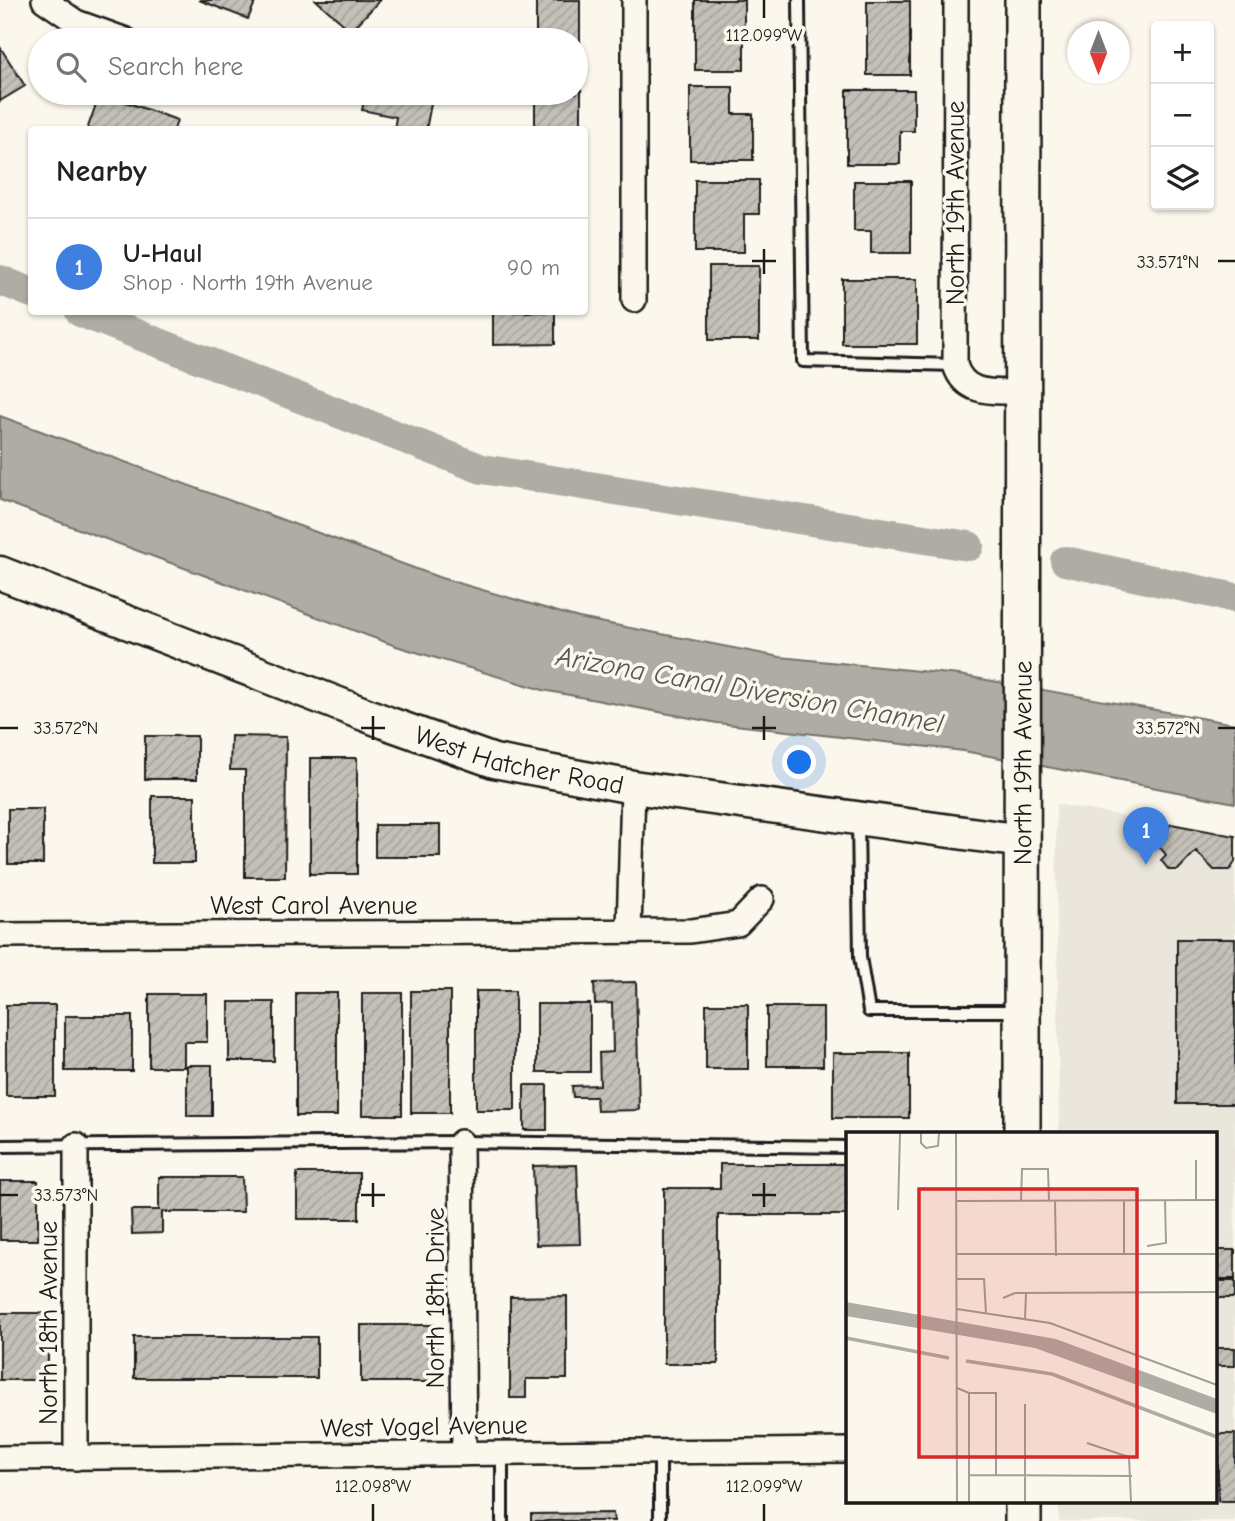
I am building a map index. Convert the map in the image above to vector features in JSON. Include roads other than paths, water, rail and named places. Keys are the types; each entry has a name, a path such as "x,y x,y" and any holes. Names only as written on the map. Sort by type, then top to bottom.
{"main road":[{"name":"North 19th Avenue","path":"1023,0 1023,1132"}],"street":[{"path":"44,0 76,22 93,28"},
{"path":"634,0 634,300"},
{"name":"North 19th Avenue","path":"955,365 956,0"},
{"path":"955,365 959,379 975,390 1024,392"},
{"name":"West Hatcher Road","path":"0,573 390,724 494,761 633,787 1022,841"},
{"path":"629,931 633,787"},
{"name":"West Carol Avenue","path":"0,935 691,931 738,924 761,899"},
{"name":"North 18th Drive","path":"461,1142 464,1454"},
{"name":"North 18th Avenue","path":"76,1145 76,1458"},
{"name":"West Vogel Avenue","path":"0,1458 846,1450"}],"lane":[{"path":"799,0 803,361 955,365"},
{"path":"858,818 860,957 869,1012 1022,1011"},
{"path":"0,1146 461,1142 846,1147"},
{"path":"660,1452 660,1521"},
{"path":"502,1453 502,1521"}],"water":[{"name":"Arizona Canal Diversion Channel","path":"0,416 441,578 579,618 780,657 959,675 1235,724 1235,803 964,751 717,723 543,690 396,646 0,500"}],"waterway":[{"path":"0,280 28,291"},
{"path":"88,315 482,469 969,546"},
{"path":"1065,561 1235,598"}],"place":[{"name":"U-Haul","path":"1146,865"}]}
